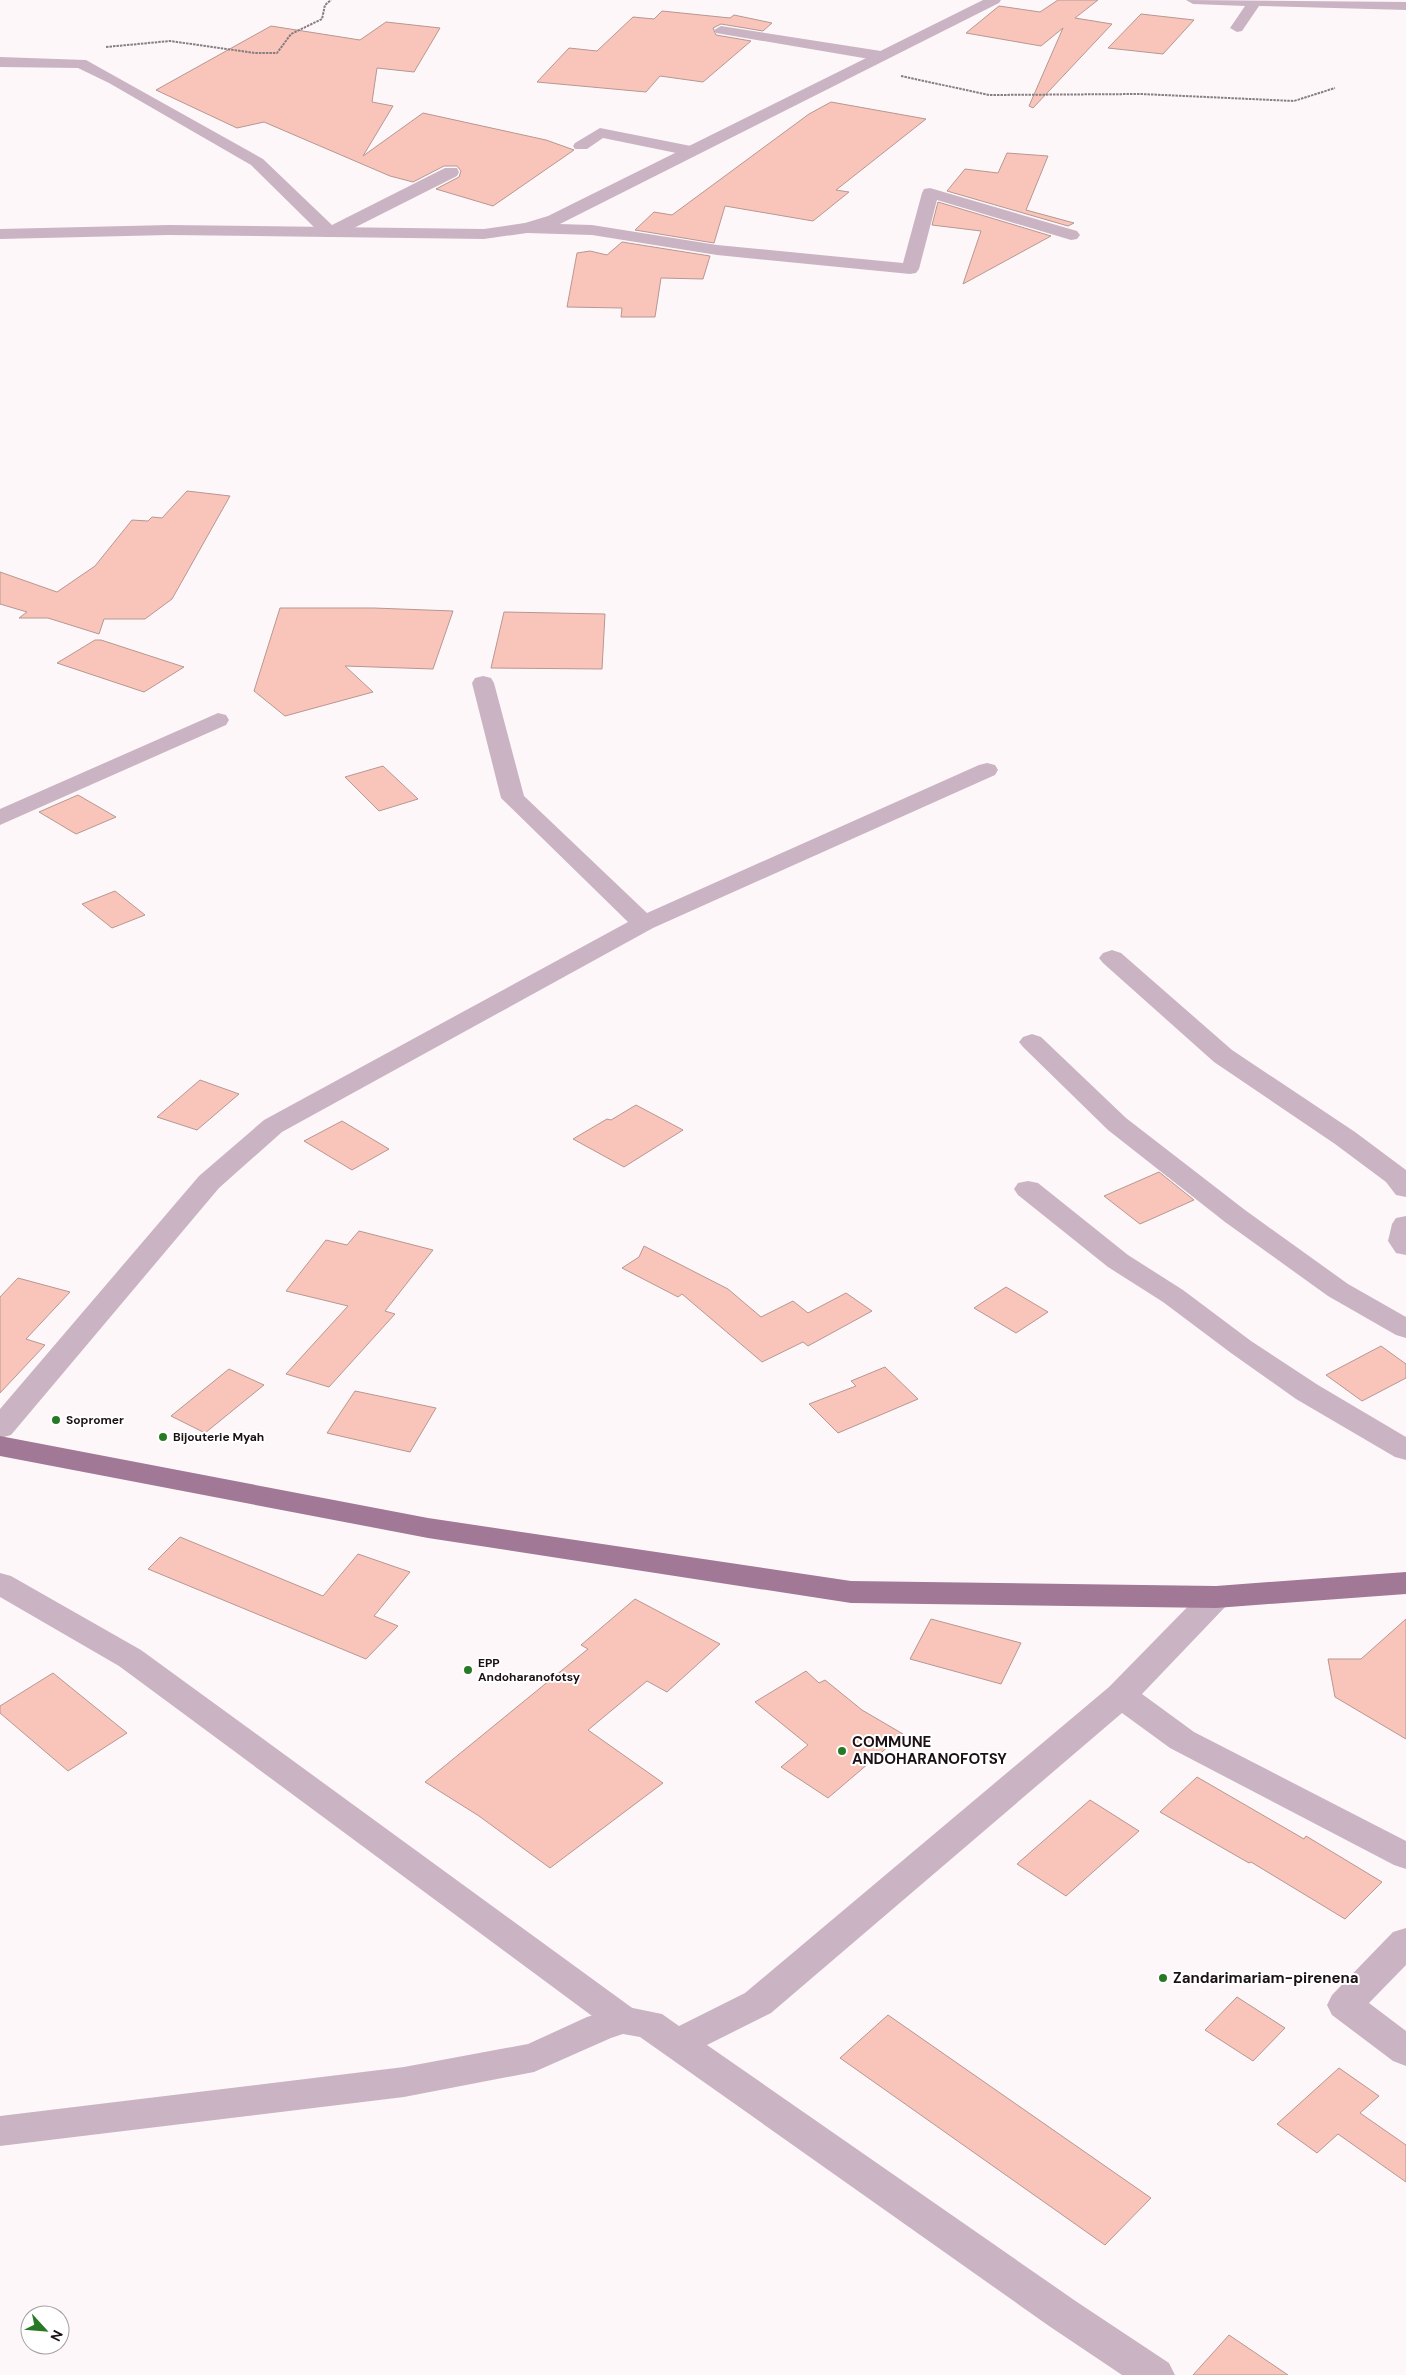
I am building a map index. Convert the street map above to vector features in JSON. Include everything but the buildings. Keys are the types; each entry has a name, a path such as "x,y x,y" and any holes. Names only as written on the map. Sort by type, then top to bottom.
{"main road":[{"path":"0,1446 428,1528 851,1592 1216,1597 1406,1583"}],"street":[{"path":"1,232 169,230 484,234 527,228 554,220 994,0"},
{"path":"1193,0 1406,6"},
{"path":"1237,28 1254,3"},
{"path":"721,30 881,56"},
{"path":"0,62 81,64 257,162 330,233"},
{"path":"581,146 600,133 691,151"},
{"path":"330,233 451,172"},
{"path":"527,228 592,230 717,250 910,269 930,193 1071,235"},
{"path":"482,683 513,798 644,923"},
{"path":"0,818 218,720"},
{"path":"0,1428 209,1182 273,1126 644,923 988,770"},
{"path":"1112,958 1223,1056 1345,1138 1396,1176 1406,1189"},
{"path":"1032,1042 1117,1124 1227,1210 1338,1290 1406,1329"},
{"path":"1028,1189 1118,1261 1173,1296 1241,1347 1307,1392 1406,1450"},
{"path":"1406,1224 1402,1241 1406,1248"},
{"path":"0,1583 130,1658 623,2020"},
{"path":"679,2043 758,2004 1121,1695 1216,1597"},
{"path":"1121,1695 1182,1740 1406,1856"},
{"path":"1406,1942 1345,2005 1406,2051"},
{"path":"0,2131 404,2082 534,2057 600,2027 623,2020 649,2024 679,2043 1063,2314 1155,2375"}],"path":[{"path":"81,64 86,51 115,46 170,41 277,53 291,34 322,19 325,5 331,0"},
{"path":"858,67 989,94 1141,94 1294,101 1336,88"}],"place":[{"name":"Sopromer","path":"56,1420"},
{"name":"Bijouterie Myah","path":"163,1437"},
{"name":"EPP Andoharanofotsy","path":"468,1670"},
{"name":"COMMUNE ANDOHARANOFOTSY","path":"842,1751"},
{"name":"Zandarimariam-pirenena","path":"1163,1978"}]}
